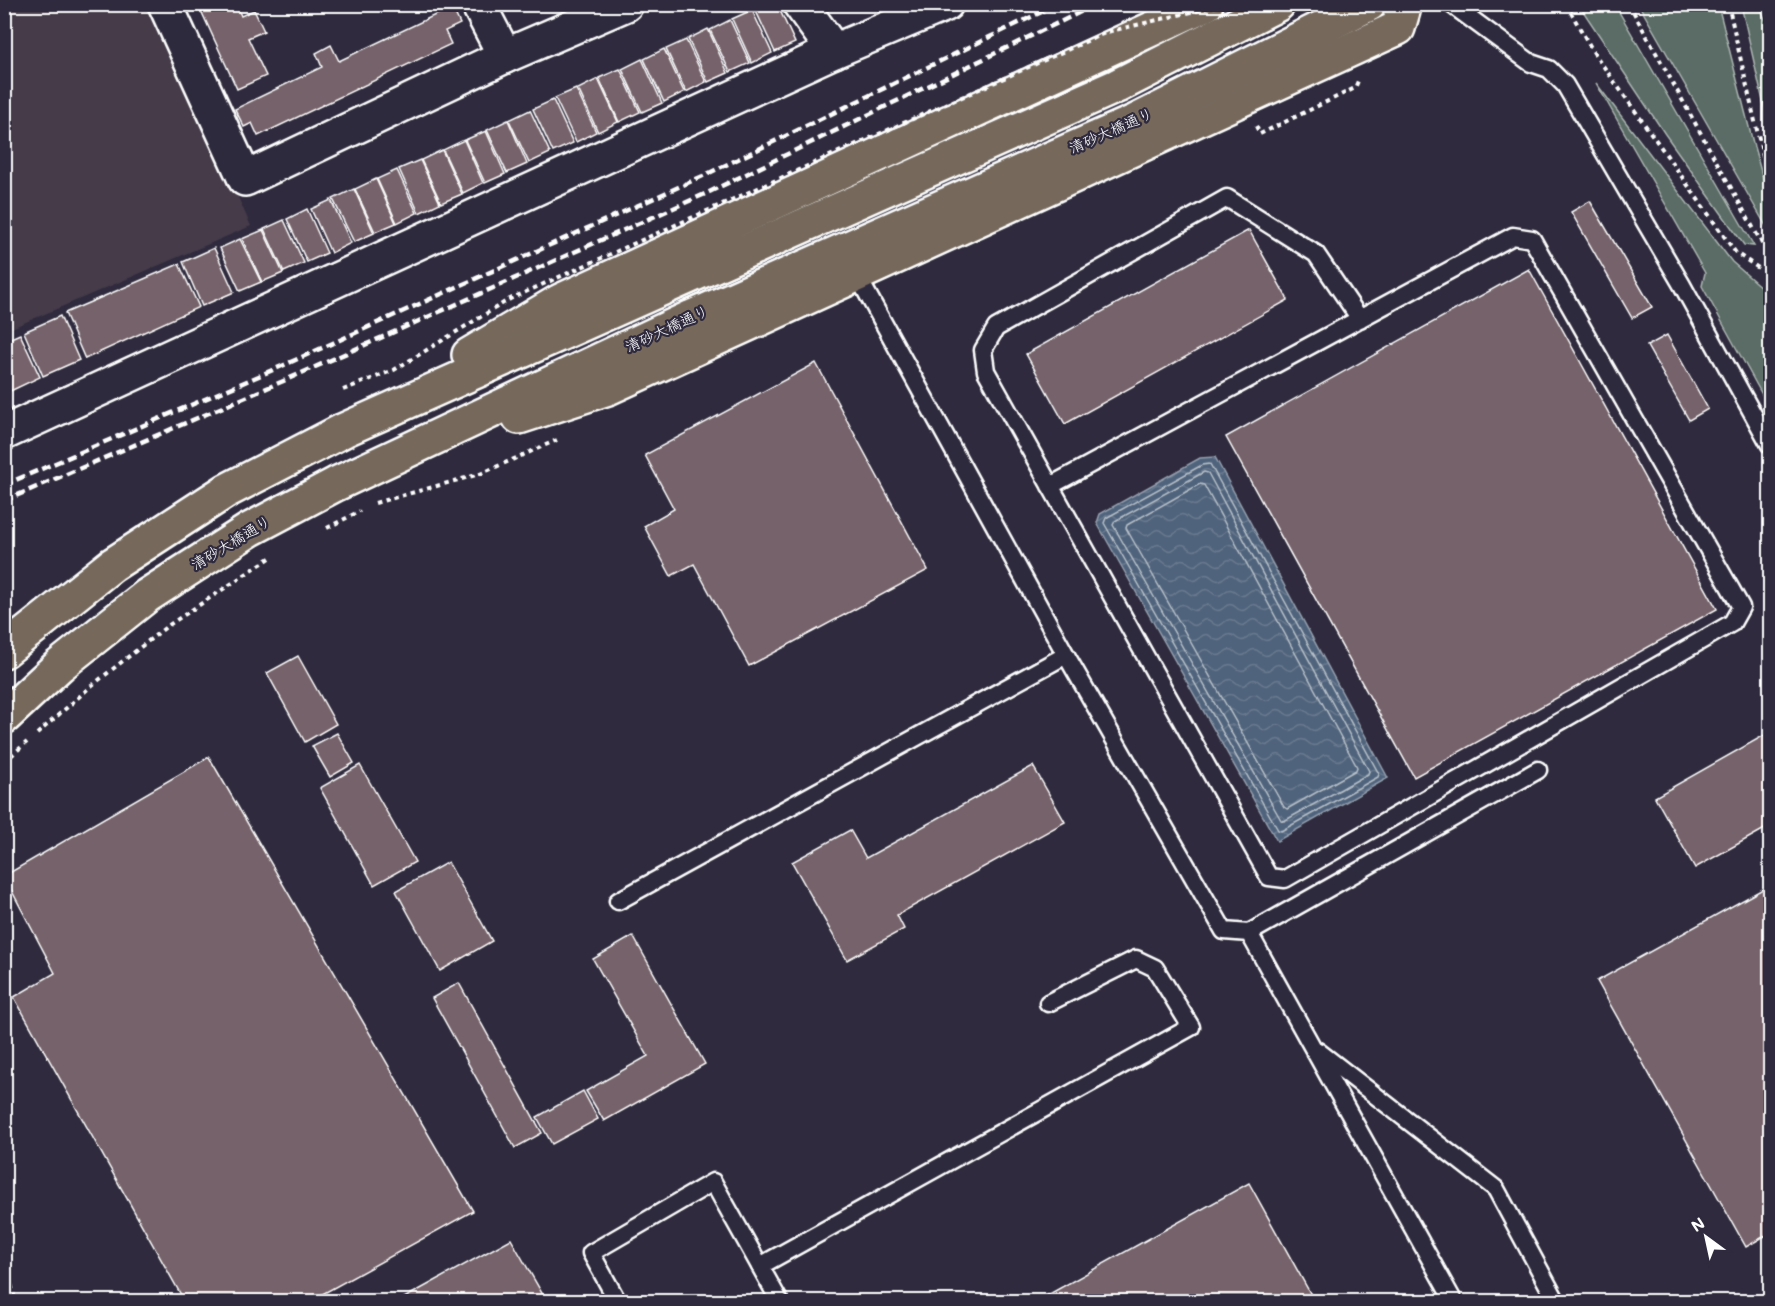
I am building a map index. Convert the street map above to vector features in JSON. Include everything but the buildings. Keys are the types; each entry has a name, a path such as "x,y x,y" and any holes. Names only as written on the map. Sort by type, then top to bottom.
{"main road":[{"path":"4,651 112,565 226,491 344,430 560,301 1206,4"},
{"path":"344,430 1117,86 1278,4"},
{"name":"清砂大橋通り","path":"4,717 60,665 148,595 249,530 383,462 692,316 1136,122 1369,4"},
{"path":"383,462 608,388 1398,28 1403,11 1398,4"}],"street":[{"path":"165,4 245,179 506,56 622,5"},
{"path":"478,4 506,56"},
{"path":"800,4 834,51"},
{"path":"4,433 834,51 946,4"}],"lane":[{"path":"1451,4 1531,63 1549,69 1565,85 1682,285 1770,445"},
{"path":"1050,486 1360,319 1513,236 1532,238 1741,607 1732,623 1285,879 1269,877 1050,486 986,371 983,350 996,328 1227,198 1316,254 1360,319"},
{"path":"857,275 1066,655 1224,931 1249,933 1539,770"},
{"path":"618,900 1066,655"},
{"path":"1249,933 1454,1302"},
{"path":"760,1266 1191,1027 1155,968 1136,959 1048,1003"},
{"path":"1312,1047 1496,1189 1557,1302"},
{"path":"618,1302 591,1253 713,1182 780,1302"}],"path":[{"path":"343,390 394,370 510,299 1107,32 1225,4"},
{"path":"1566,4 1594,53 1736,253 1763,271 1770,269"},
{"path":"1629,4 1770,258"},
{"path":"1728,4 1765,165 1770,177"},
{"path":"1256,126 1260,134 1355,88"},
{"path":"374,503 480,474 567,436"},
{"path":"324,530 364,509"},
{"path":"4,762 90,687 166,627 273,555"},
{"path":"4,1259 16,1302"}],"shaded area":[{"path":"5,5 152,5 251,226 5,331"}],"green space":[{"path":"1579,5 1615,5 1754,246 1744,245 1665,134"},
{"path":"1639,5 1718,5 1770,203 1770,233"},
{"path":"1741,5 1759,5 1770,31 1770,132"},
{"path":"1596,83 1732,262 1770,295 1770,409 1702,286 1705,273"}],"water":[{"path":"1215,457 1388,778 1277,841 1097,523 1100,514 1200,458"}],"railway":[{"path":"4,485 282,366 703,176 1058,4"},
{"path":"4,501 288,379 705,194 1097,4"}]}
